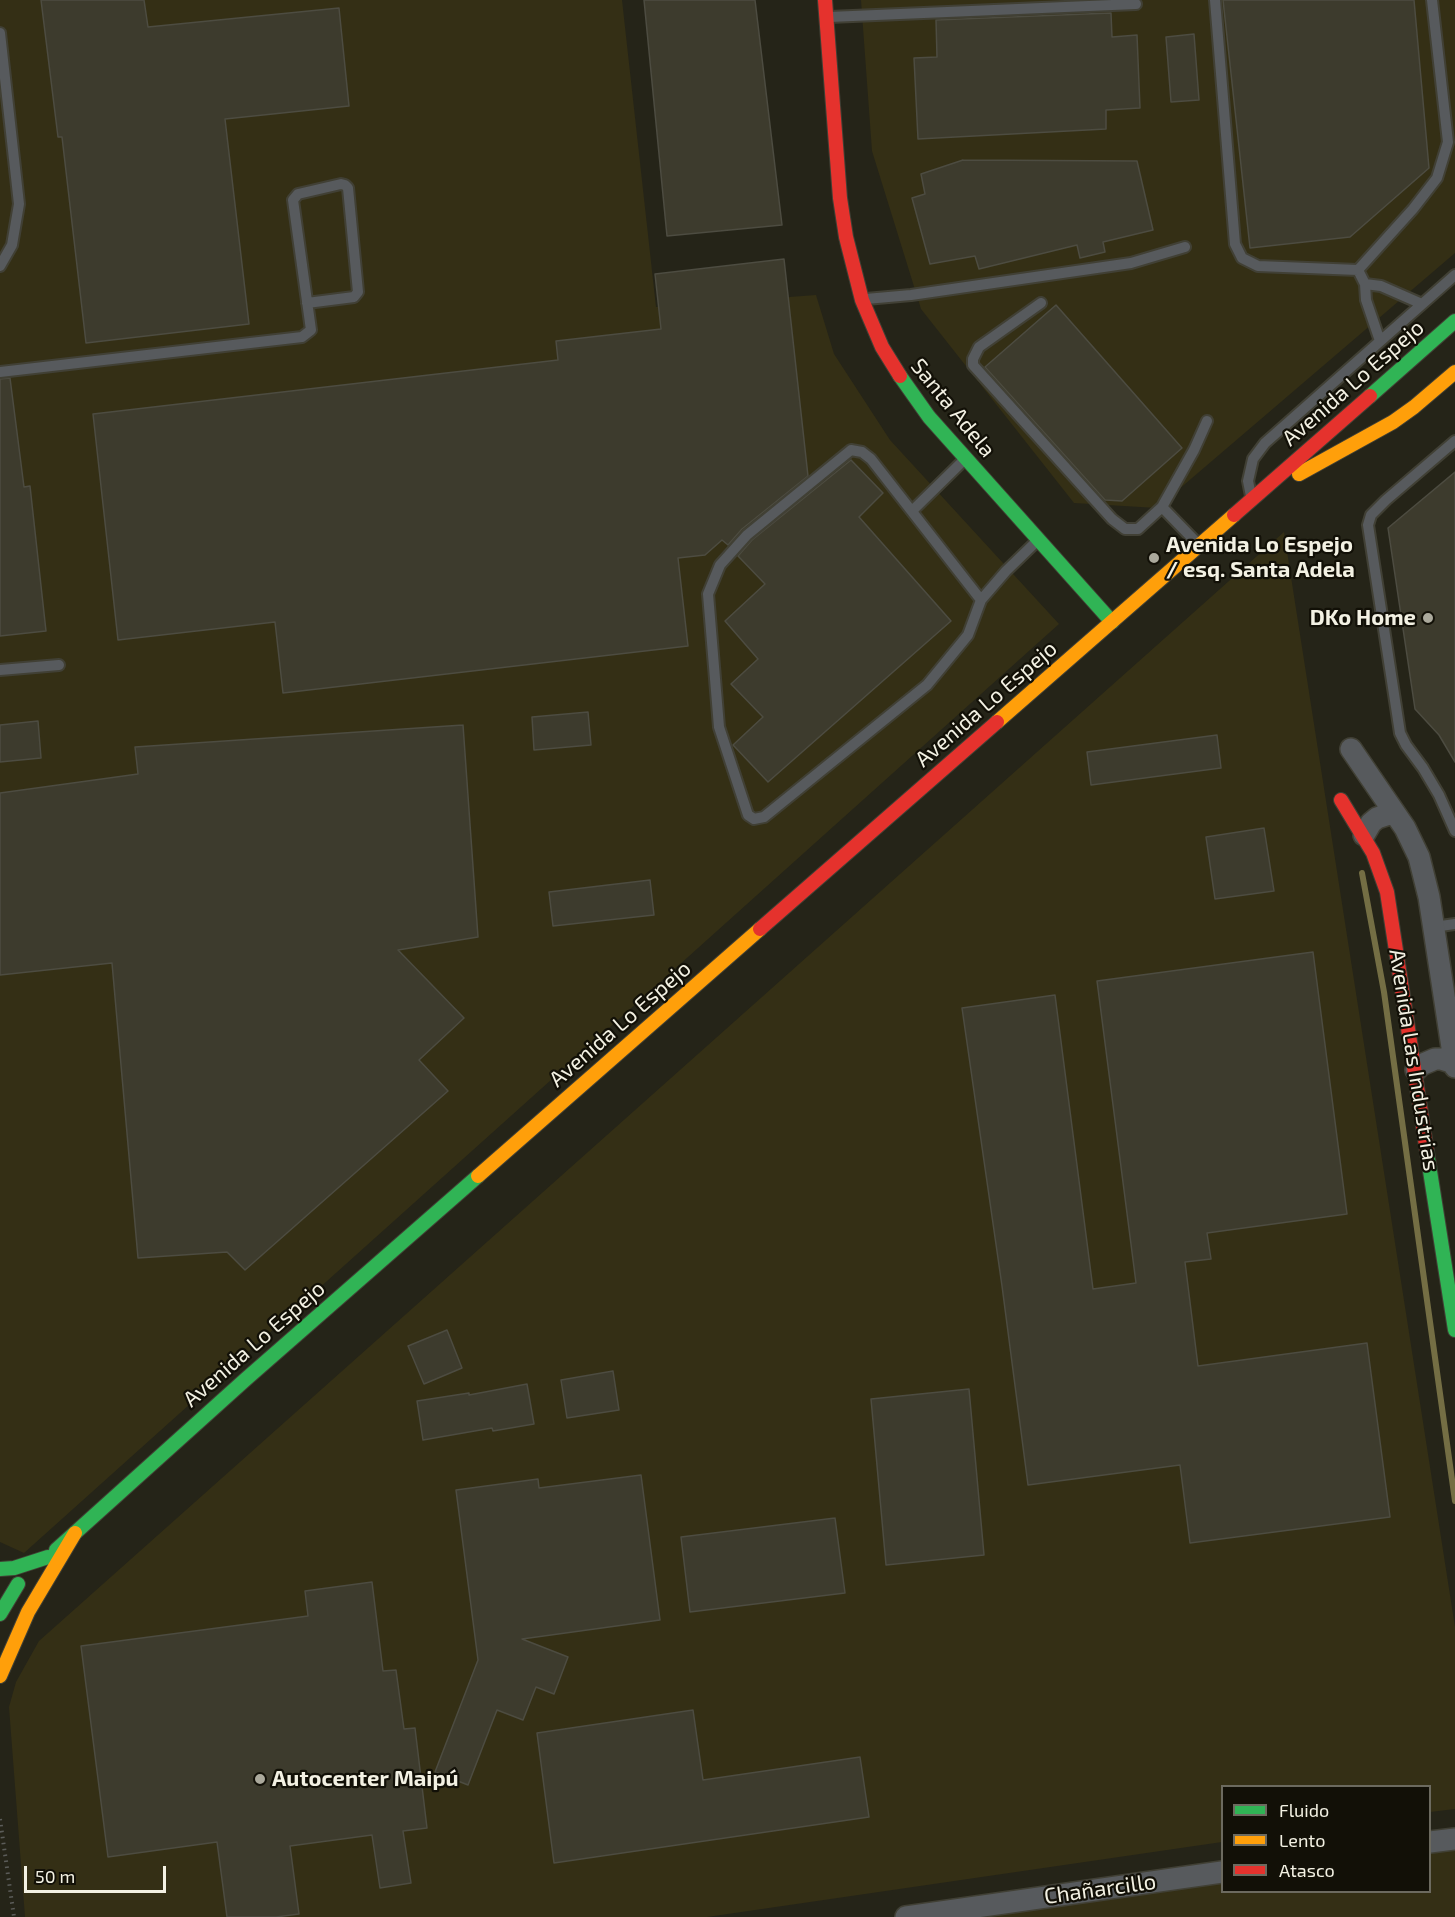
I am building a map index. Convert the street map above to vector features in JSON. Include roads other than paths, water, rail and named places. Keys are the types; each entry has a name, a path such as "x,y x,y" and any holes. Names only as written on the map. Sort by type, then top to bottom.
{"main road":[{"name":"Santa Adela","path":"825,0 840,198 846,237 862,300 882,347 928,417 1112,622"},
{"name":"Avenida Lo Espejo","path":"1252,499 1384,427 1414,407 1444,360 1455,321"},
{"name":"Avenida Lo Espejo","path":"0,1614 18,1584 246,1379 1252,499 1444,360"},
{"name":"Avenida Las Industrias","path":"1341,800 1364,835 1387,892 1455,1330"},
{"path":"0,1676 28,1612 75,1533"},
{"path":"0,1569 14,1568 48,1557"},
{"path":"0,1587 18,1584"}],"street":[{"name":"Avenida Las Industrias","path":"1351,749 1405,828 1419,856 1434,927 1455,1065"},
{"path":"1364,835 1377,818 1395,814"},
{"path":"1416,1070 1421,1065 1435,1059 1448,1060 1455,1065"},
{"path":"1431,1842 1455,1839"},
{"name":"Chañarcillo","path":"906,1917 1221,1872"}],"lane":[{"path":"1215,0 1234,244 1242,258 1258,266 1358,270"},
{"path":"1358,270 1437,178 1448,142 1432,0"},
{"path":"826,17 1136,4"},
{"path":"0,33 19,204 12,245 0,266"},
{"path":"0,372 302,337 310,330 292,200 298,194 345,185 348,188 358,292 354,297 307,303"},
{"path":"862,300 911,296 1131,263 1185,247"},
{"path":"1358,270 1365,284 1366,300 1380,341"},
{"path":"1252,499 1248,481 1253,459 1265,443 1455,275"},
{"path":"1365,284 1381,286 1422,304"},
{"path":"1041,303 979,347 973,359 973,365 1112,519 1125,529 1138,529 1162,507 1194,450 1207,421"},
{"path":"1455,441 1371,514 1368,525 1400,733 1406,746 1423,768 1439,795 1455,831"},
{"path":"981,600 912,511 862,452 851,450 747,535 720,565 708,594 719,727 748,815 754,819 764,817 927,685 968,635 981,600 1006,571 1039,540"},
{"path":"912,511 965,458"},
{"path":"1162,507 1199,546"},
{"path":"0,670 59,665"},
{"path":"1434,927 1455,924"}],"waterway":[{"path":"1362,873 1384,992 1455,1501"}],"place":[{"name":"Avenida Lo Espejo / esq. Santa Adela","path":"1154,558"},
{"name":"DKo Home","path":"1428,618"},
{"name":"Autocenter Maipú","path":"260,1779"}]}
